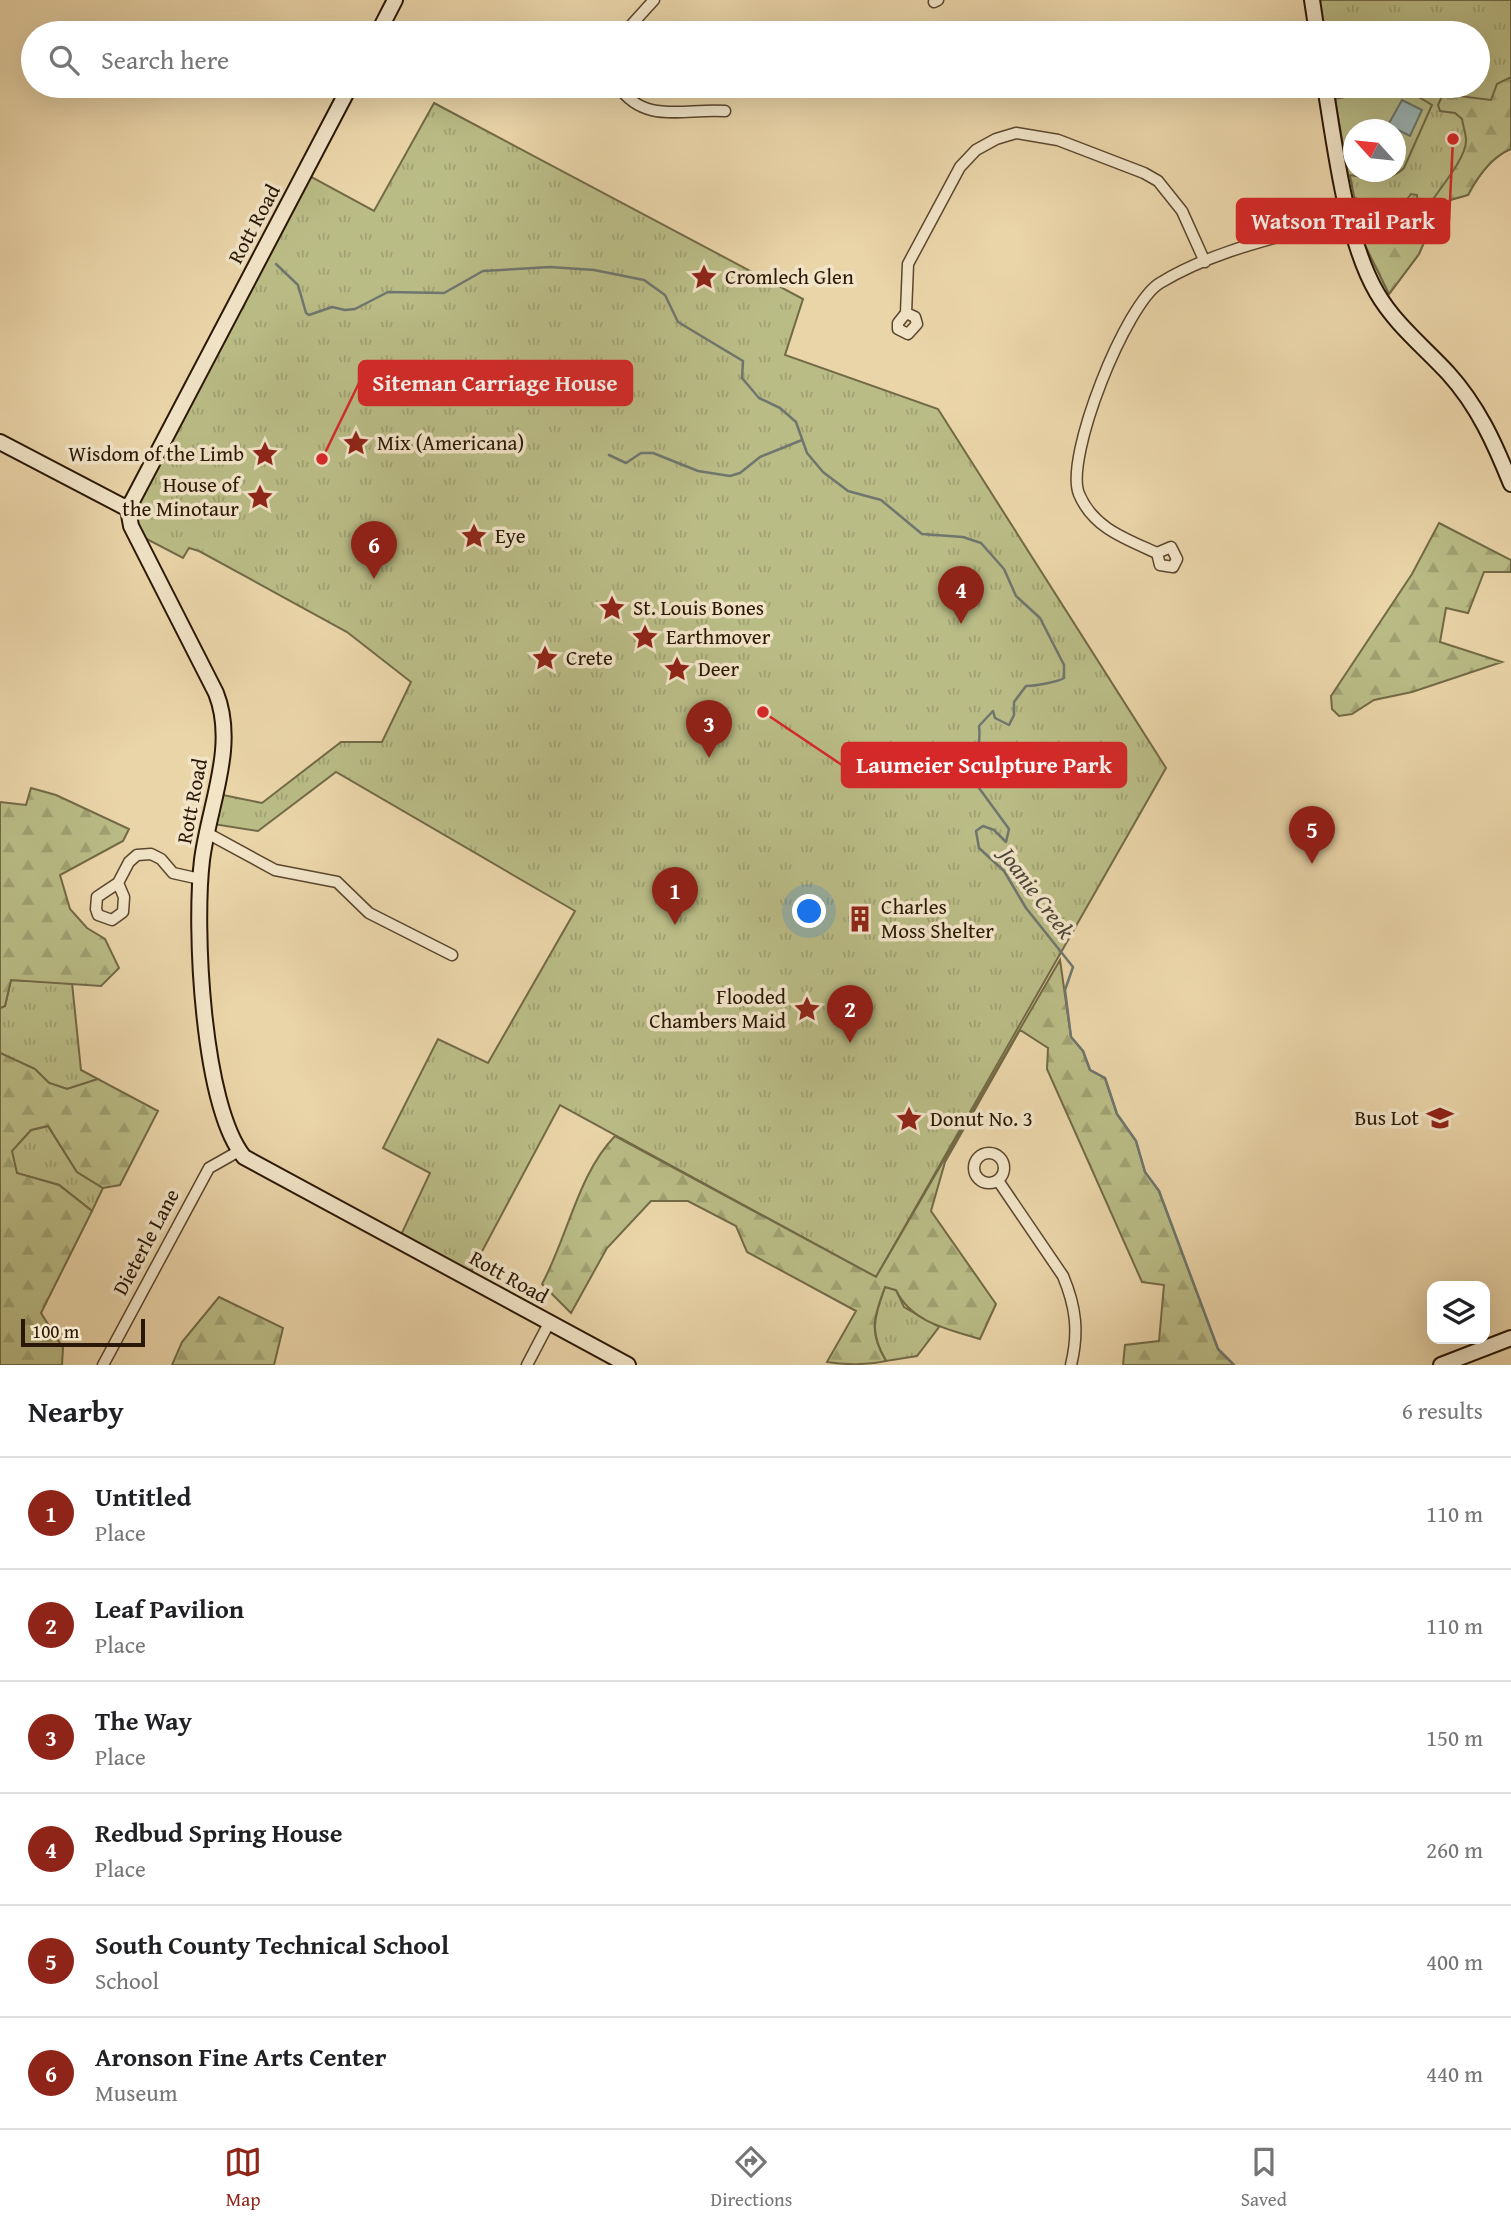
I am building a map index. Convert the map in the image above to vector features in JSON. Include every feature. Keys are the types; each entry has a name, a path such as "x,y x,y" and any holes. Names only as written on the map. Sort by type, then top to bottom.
{"street":[{"path":"384,21 395,0"},
{"path":"635,21 654,0"},
{"path":"1312,0 1315,21"},
{"name":"Rott Road","path":"344,98 128,509 131,526 222,708 223,750 201,879 201,942 209,1061 239,1151 254,1164 628,1365"},
{"path":"629,98 637,106 655,113 700,109 725,111"},
{"path":"1327,98 1350,217 1376,292 1476,410 1495,443 1511,484"},
{"path":"906,313 908,264 960,167 976,150 996,139 1016,133 1058,140 1158,181 1182,211 1205,262"},
{"path":"1157,552 1112,533 1097,520 1080,496 1075,467 1079,444 1126,322 1152,288 1205,262 1257,242 1350,217"},
{"path":"1310,229 1355,235"},
{"path":"0,442 128,509"},
{"path":"207,833 275,870 338,881 369,913 452,955"},
{"path":"118,883 129,862 138,855 151,853 161,859 173,873 201,879"},
{"name":"Dieterle Lane","path":"103,1365 209,1168 239,1151"},
{"path":"999,1182 1063,1276 1070,1292 1077,1330 1071,1365"},
{"path":"527,1365 548,1323"},
{"path":"1441,1365 1511,1338"}],"green space":[{"path":"1320,0 1511,0 1511,149 1497,157 1486,168 1468,195 1450,200 1437,212 1419,254 1389,294 1363,241 1351,182 1406,182 1406,119 1343,119 1343,141 1334,98 1490,98 1490,21 1323,21"},
{"path":"1511,77 1511,149 1497,157 1486,168 1468,195 1450,200 1437,212 1419,254 1389,294 1363,241 1353,196 1389,224 1411,194 1417,195 1418,215 1422,216 1455,168 1465,148 1462,119 1455,113 1440,111 1438,105 1441,98 1491,100 1497,84"},
{"path":"1421,98 1432,105 1406,164 1406,119 1343,119 1343,146 1335,99"},
{"path":"434,103 803,299 785,355 938,409 1166,768 876,1277 560,1105 470,1274 400,1237 430,1173 383,1148 438,1039 488,1063 575,911 336,772 258,831 213,824 218,794 262,803 341,742 382,742 411,682 347,632 199,551 189,548 183,558 141,536 135,508 308,175 374,211"},
{"path":"1439,523 1511,560 1511,572 1484,572 1468,613 1446,608 1440,642 1502,662 1412,692 1374,700 1352,714 1339,716 1332,709 1331,696 1412,574"},
{"path":"31,788 56,795 129,829 123,841 60,875 70,909 87,928 105,939 119,968 101,986 11,980 5,1006 0,1008 0,802 26,805"},
{"path":"1060,960 1071,1037 1083,1051 1090,1070 1105,1078 1117,1114 1136,1141 1145,1172 1159,1191 1218,1349 1234,1365 1123,1365 1125,1345 1159,1341 1164,1285 1142,1282 1047,1069 1048,1048 1020,1030 945,1162 931,1211 996,1304 980,1339 943,1328 920,1317 896,1290 885,1287 876,1317 875,1333 886,1361 856,1364 827,1362 856,1311 747,1252 736,1226 688,1201 651,1201 607,1248 571,1313 542,1284 582,1187 602,1151 615,1136 876,1277"},
{"path":"11,980 72,983 81,1070 98,1079 67,1089 49,1083 35,1069 0,1053 0,1008 5,1006"},
{"path":"0,1053 35,1069 49,1083 67,1089 98,1079 158,1111 120,1185 103,1188 77,1172 48,1126 31,1130 12,1151 17,1173 59,1185 92,1211 41,1313 63,1348 62,1365 0,1365"},
{"path":"48,1126 77,1172 103,1188 92,1211 59,1185 16,1173 11,1151 31,1130"},
{"path":"885,1287 896,1290 904,1307 939,1327 917,1356 886,1361 881,1351 875,1325"},
{"path":"219,1297 283,1328 274,1365 172,1365 182,1342"}],"water":[{"path":"1402,100 1422,110 1410,136 1406,134 1406,119 1391,119"}],"waterway":[{"name":"Joanie Creek","path":"276,264 298,285 306,313 309,315 332,307 355,309 388,292 444,293 483,271 550,267 594,270 644,280 665,295 678,322 743,361 742,378 759,398 780,408 796,422 807,453 823,472 848,491 881,500 922,534 963,537 981,543 1004,569 1016,596 1040,618 1064,665 1064,678 1046,684 1026,686 1014,702 1014,715 1009,725 995,718 993,711 979,726 979,742 971,777 1009,829 1006,842 994,830 983,826 976,831 979,848 1004,871 1026,908 1073,967 1065,990 1071,1037 1083,1051 1090,1070 1105,1078 1117,1114 1136,1141 1145,1172 1159,1191 1218,1349 1234,1365"},
{"path":"609,455 626,463 641,453 653,453 698,471 730,476 740,473 760,457 802,440"}],"place":[{"name":"Watson Trail Park","path":"1453,139"},
{"name":"Cromlech Glen","path":"704,277"},
{"name":"Mix (Americana)","path":"356,443"},
{"name":"Wisdom of the Limb","path":"265,454"},
{"name":"Siteman Carriage House","path":"322,459"},
{"name":"House of the Minotaur","path":"260,497"},
{"name":"Eye","path":"474,536"},
{"name":"Aronson Fine Arts Center","path":"374,579"},
{"name":"St. Louis Bones","path":"612,608"},
{"name":"Redbud Spring House","path":"961,624"},
{"name":"Earthmover","path":"645,637"},
{"name":"Crete","path":"545,658"},
{"name":"Deer","path":"677,669"},
{"name":"Laumeier Sculpture Park","path":"763,712"},
{"name":"The Way","path":"709,758"},
{"name":"South County Technical School","path":"1312,864"},
{"name":"Charles Moss Shelter","path":"860,919"},
{"name":"Untitled","path":"675,925"},
{"name":"Flooded Chambers Maid","path":"807,1009"},
{"name":"Leaf Pavilion","path":"850,1043"},
{"name":"Bus Lot","path":"1440,1118"},
{"name":"Donut No. 3","path":"909,1119"}]}
